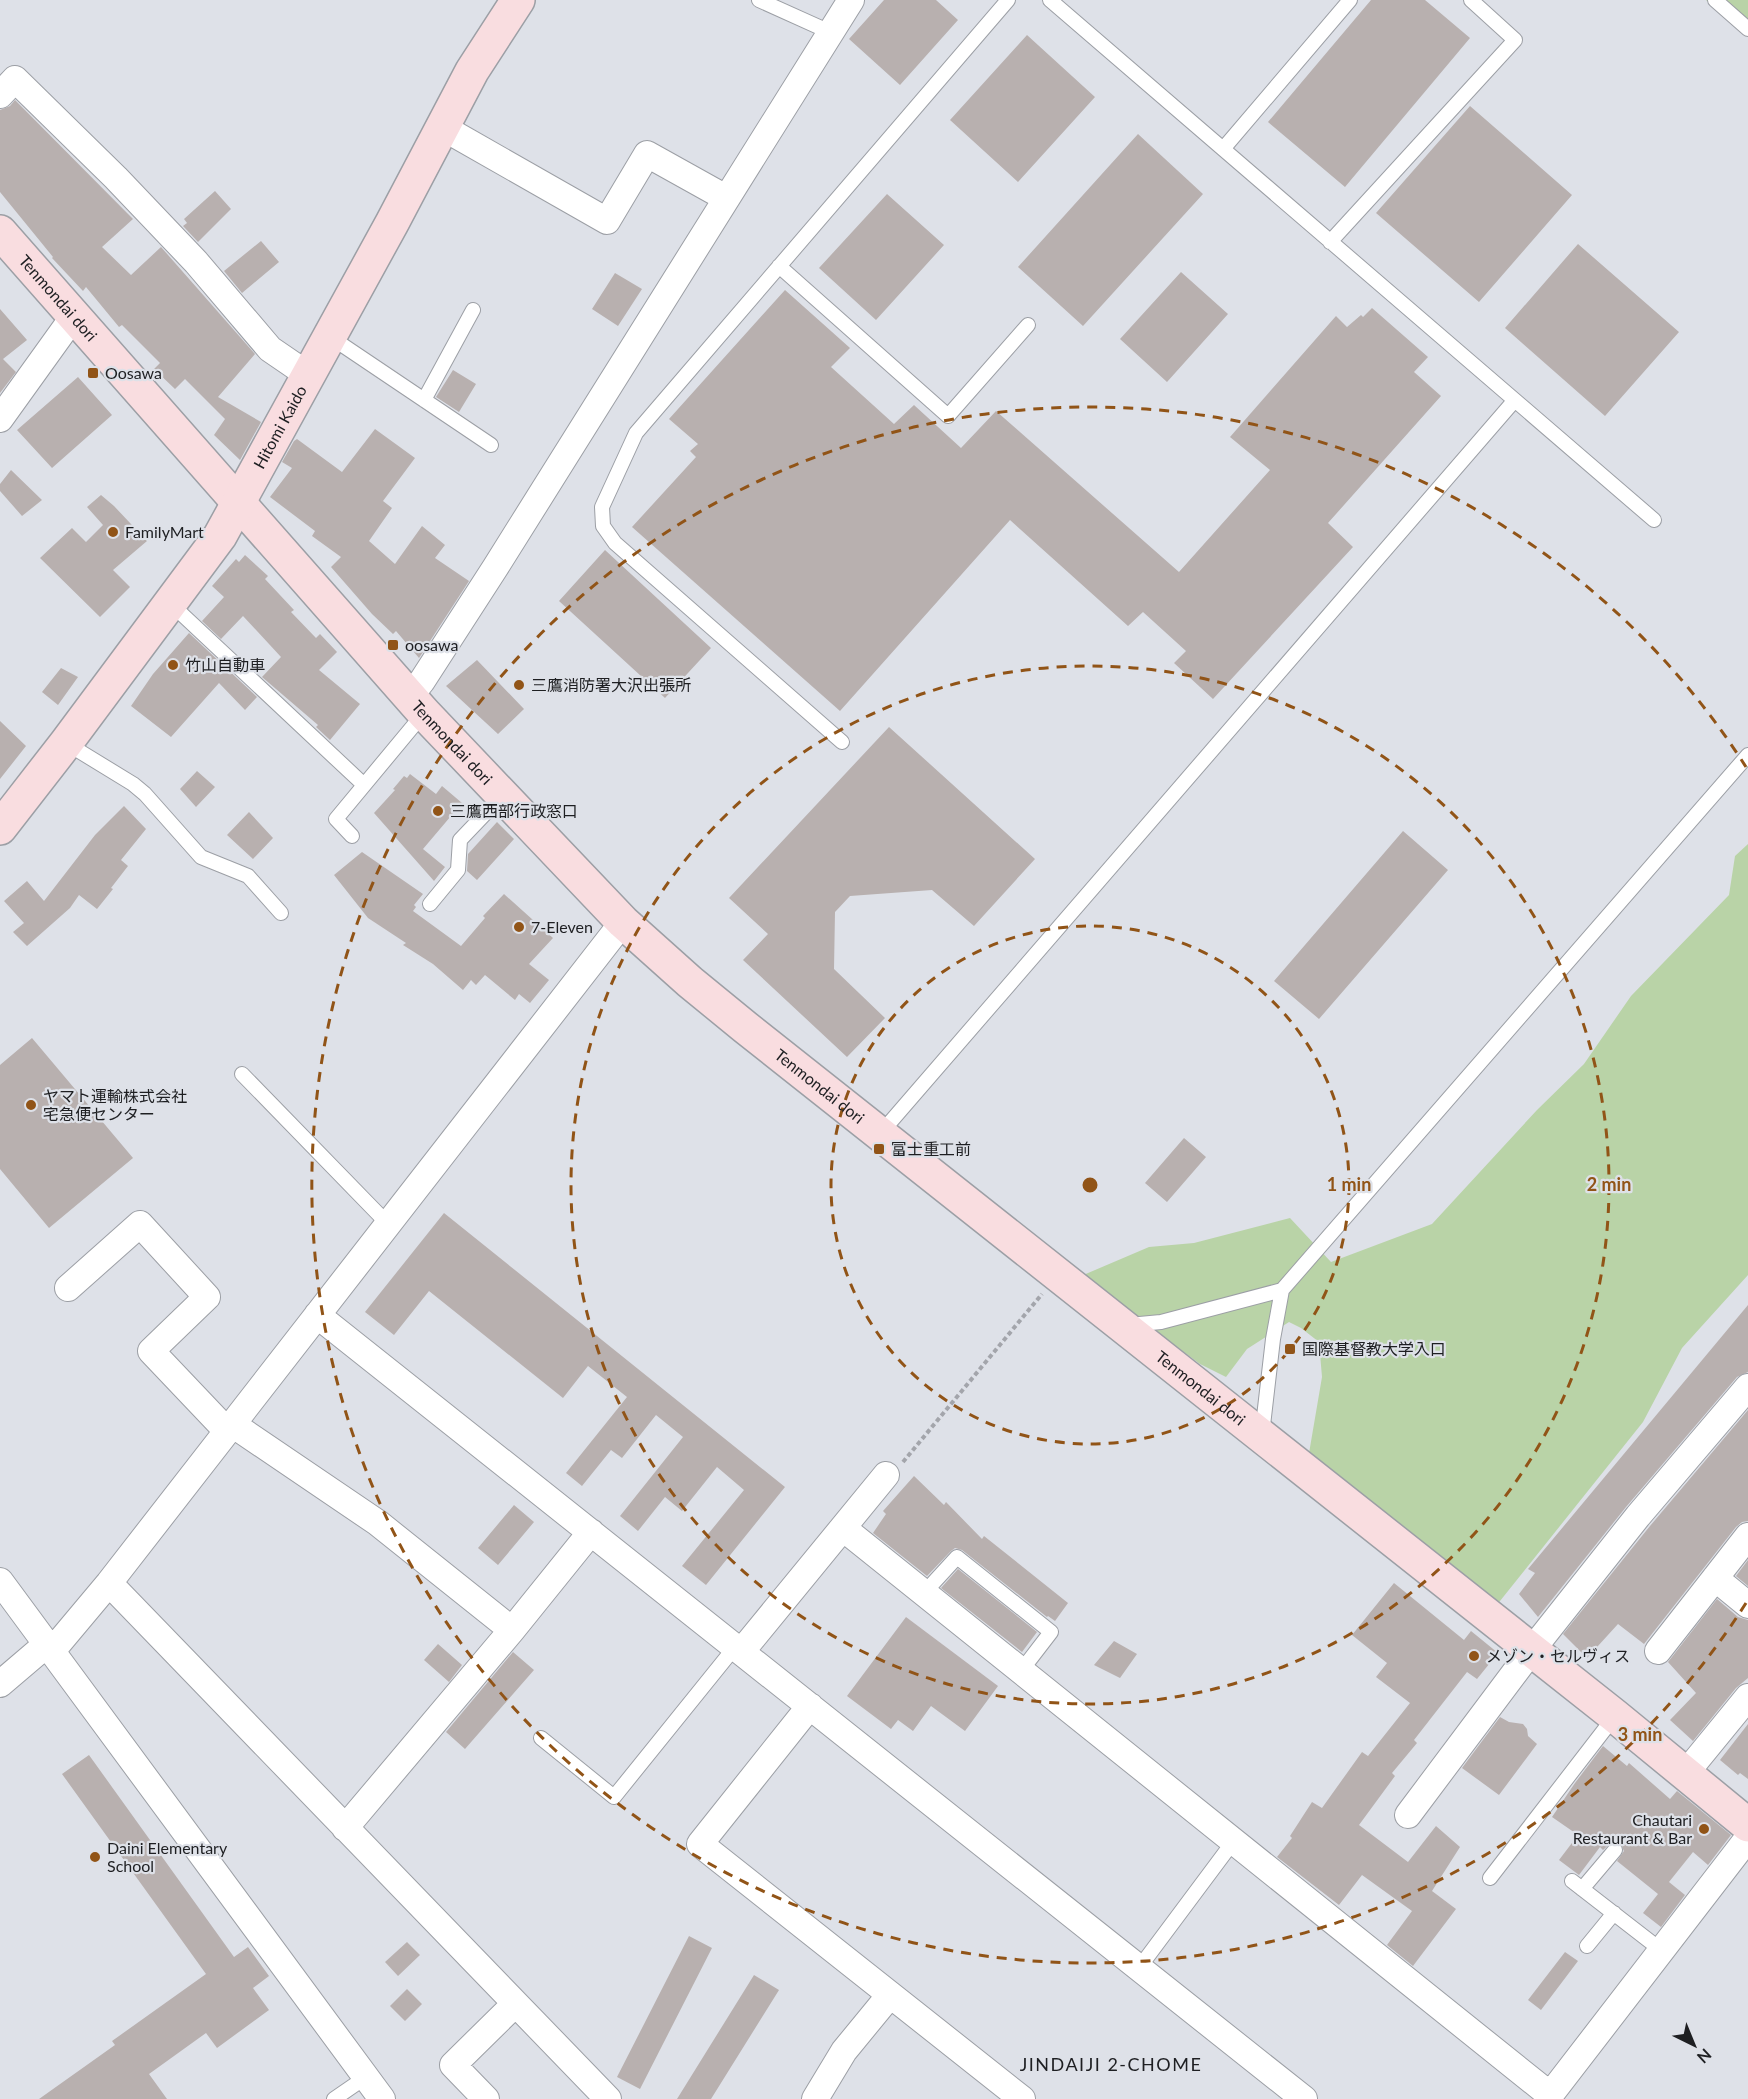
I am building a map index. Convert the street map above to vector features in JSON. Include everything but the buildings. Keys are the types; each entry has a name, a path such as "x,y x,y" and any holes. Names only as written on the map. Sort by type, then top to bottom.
{"main road":[{"name":"Hitomi Kaido","path":"0,828 220,536 393,223 472,71 518,0"},
{"name":"Tenmondai dori","path":"0,232 416,705 623,922 712,1001 1615,1716 1748,1825"}],"street":[{"path":"416,705 422,681 851,0"},
{"path":"0,95 15,79 116,178 188,253 270,349 308,375"},
{"path":"442,127 607,221 647,154 726,198"},
{"path":"0,419 74,316"},
{"path":"0,1684 49,1648 109,1583 623,922"},
{"path":"68,1288 140,1224 207,1297 151,1351 230,1428 378,1523 512,1630"},
{"path":"317,1315 1304,2099"},
{"path":"1408,1815 1531,1651 1638,1516 1748,1387"},
{"path":"738,1650 886,1475"},
{"path":"843,1528 1551,2098 1748,1838"},
{"path":"345,1828 591,1533"},
{"path":"1658,1650 1748,1536"},
{"path":"1715,1578 1748,1605"},
{"path":"0,1581 382,2099"},
{"path":"109,1583 608,2099"},
{"path":"810,1706 700,1844 1022,2099"},
{"path":"1685,1774 1744,1711"},
{"path":"824,2095 844,2051 890,1995"},
{"path":"486,2099 453,2065 515,2004"}],"lane":[{"path":"759,0 830,32"},
{"path":"842,742 615,543 603,526 602,507 636,433 1008,0"},
{"path":"1050,0 1653,520"},
{"path":"1223,148 1350,0"},
{"path":"1330,242 1515,40 1470,0"},
{"path":"1715,0 1748,29"},
{"path":"779,266 948,416 1028,325"},
{"path":"424,400 472,310"},
{"path":"329,336 491,445"},
{"path":"880,1134 1514,401"},
{"path":"169,603 363,784"},
{"path":"352,836 336,819 363,784 416,705"},
{"path":"66,743 133,784 145,794 201,857 248,876 281,913"},
{"path":"1262,1436 1273,1339 1282,1290 1748,755"},
{"path":"430,904 458,870 460,840 502,796"},
{"path":"242,1074 388,1224"},
{"path":"1121,1326 1161,1322 1282,1290"},
{"path":"924,1593 957,1557 1051,1632 1021,1671"},
{"path":"541,1738 614,1797 738,1650"},
{"path":"1490,1878 1615,1716"},
{"path":"1139,1968 1233,1842"},
{"path":"1615,1850 1577,1885 1661,1950"},
{"path":"1587,1946 1614,1913"},
{"path":"334,2099 366,2077"}],"path":[{"path":"886,1475 899,1466 1058,1275"}],"green space":[{"path":"1706,0 1748,0 1748,37"},
{"path":"1748,844 1748,1275 1682,1348 1643,1422 1496,1606 1307,1465 1322,1377 1319,1342 1289,1322 1247,1349 1226,1377 1200,1364 1081,1276 1149,1247 1194,1243 1290,1218 1331,1262 1432,1224 1537,1110 1584,1064 1631,996 1729,895 1735,856"}],"place":[{"name":"Oosawa","path":"93,373"},
{"name":"FamilyMart","path":"113,532"},
{"name":"oosawa","path":"393,645"},
{"name":"竹山自動車","path":"173,665"},
{"name":"三鷹消防署大沢出張所","path":"519,685"},
{"name":"三鷹西部行政窓口","path":"438,811"},
{"name":"7-Eleven","path":"519,927"},
{"name":"ヤマト運輸株式会社 宅急便センター","path":"31,1105"},
{"name":"富士重工前","path":"879,1149"},
{"name":"国際基督教大学入口","path":"1290,1349"},
{"name":"メゾン・セルヴィス","path":"1474,1656"},
{"name":"Chautari Restaurant & Bar","path":"1704,1829"},
{"name":"Daini Elementary School","path":"95,1857"}],"district":[{"name":"JINDAIJI 2-CHOME","path":"1111,2065"}]}
